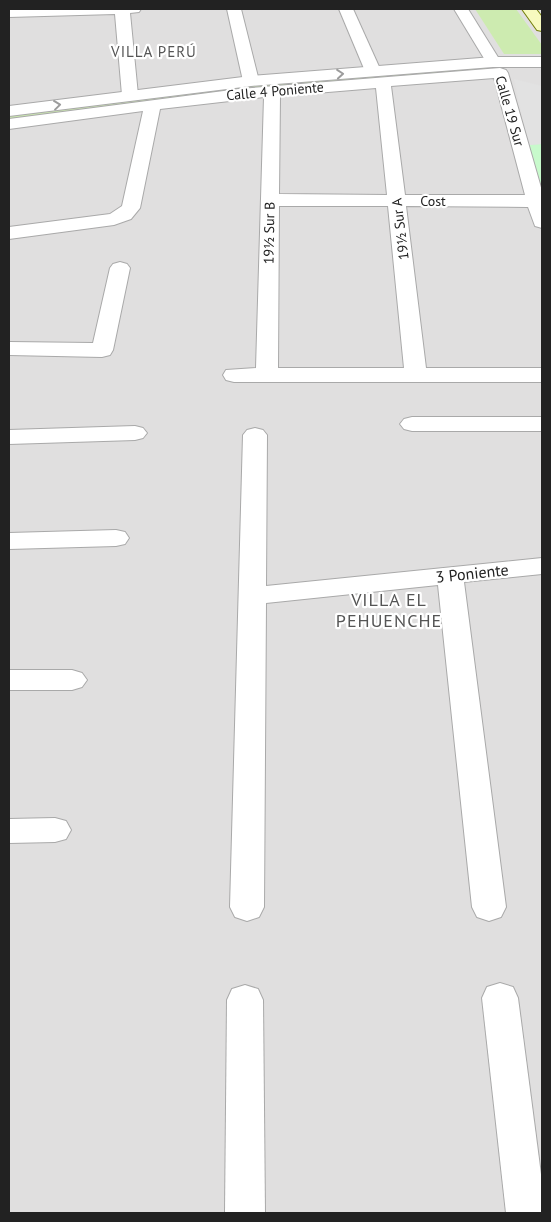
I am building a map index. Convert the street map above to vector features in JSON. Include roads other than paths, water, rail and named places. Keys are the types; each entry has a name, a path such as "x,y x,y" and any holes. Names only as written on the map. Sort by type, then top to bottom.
{"main road":[{"path":"529,9 542,28"}],"street":[{"path":"122,9 130,95"},
{"path":"9,13 134,9"},
{"path":"234,9 251,80"},
{"name":"19½ Sur A","path":"346,9 378,77 396,201 416,375"},
{"name":"Calle 19 Sur","path":"461,9 497,67 542,222"},
{"name":"Calle 4 Poniente","path":"9,124 378,77 542,62"},
{"name":"Calle 4 Poniente","path":"497,67 542,71"},
{"name":"Calle 4 Poniente","path":"9,111 251,80 378,77"},
{"name":"19½ Sur B","path":"267,375 272,91"},
{"path":"9,233 114,219 128,213 131,208 152,106"},
{"name":"Cost","path":"270,200 536,201"},
{"path":"9,349 102,350 120,268"},
{"path":"234,375 542,375"},
{"path":"412,424 542,424"},
{"path":"9,437 135,433"},
{"path":"247,906 256,435"},
{"path":"9,541 116,538"},
{"name":"3 Poniente","path":"253,596 542,566"},
{"path":"450,576 489,907"},
{"path":"9,680 72,680"},
{"path":"9,831 55,830"},
{"path":"500,998 526,1213"},
{"path":"245,1000 245,1213"}],"district":[{"name":"VILLA PERÚ","path":"154,52"},
{"name":"VILLA EL PEHUENCHE","path":"389,610"}]}
